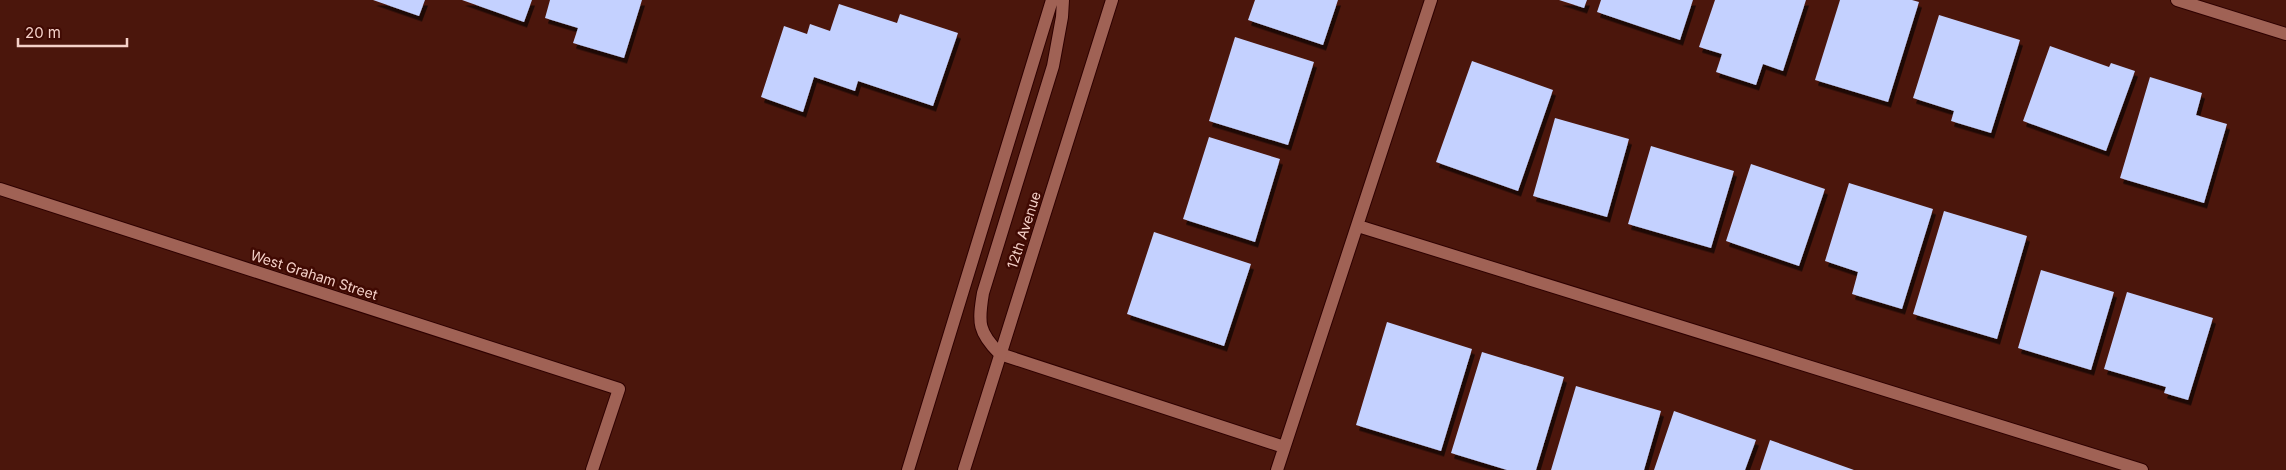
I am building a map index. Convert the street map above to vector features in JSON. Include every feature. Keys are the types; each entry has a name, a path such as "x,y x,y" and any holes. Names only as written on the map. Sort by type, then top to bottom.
{"street":[{"path":"908,470 1052,0"},
{"path":"1063,0 1062,17 1053,66 982,293 978,318 984,338 1000,354 1284,447"},
{"name":"12th Avenue","path":"964,470 1112,0"},
{"path":"1277,470 1431,0"},
{"path":"2177,0 2286,34"},
{"name":"West Graham Street","path":"0,189 618,389 592,470"},
{"path":"1358,226 2142,470"}],"building":[{"path":"373,0 425,0 419,16"},
{"path":"462,0 532,0 524,22"},
{"path":"550,0 642,0 624,58 573,43 578,28 545,18"},
{"path":"1255,0 1338,0 1323,45 1248,20"},
{"path":"1559,0 1587,0 1584,8"},
{"path":"1601,0 1693,0 1680,40 1597,12"},
{"path":"1715,0 1806,0 1783,71 1763,64 1756,85 1716,72 1722,54 1699,47"},
{"path":"1840,0 1912,0 1919,2 1888,102 1815,80"},
{"path":"839,4 897,23 900,14 958,33 933,106 858,81 855,91 814,77 803,112 761,97 784,26 807,34 810,24 830,31"},
{"path":"1939,15 2020,40 1991,133 1951,121 1954,111 1913,98"},
{"path":"1235,37 1314,62 1288,145 1209,121"},
{"path":"2050,46 2109,67 2111,63 2135,71 2106,151 2023,121"},
{"path":"1472,61 1553,90 1518,191 1436,162"},
{"path":"2150,77 2202,93 2196,115 2227,124 2204,203 2120,178"},
{"path":"1555,118 1629,139 1607,217 1533,196"},
{"path":"1209,137 1280,159 1255,242 1183,219"},
{"path":"1651,146 1734,171 1711,248 1628,224"},
{"path":"1751,164 1825,189 1799,266 1726,241"},
{"path":"1849,183 1933,209 1902,309 1852,294 1858,272 1825,261"},
{"path":"1944,211 2027,236 1997,339 1913,314"},
{"path":"1154,232 1251,264 1224,346 1127,314"},
{"path":"2041,270 2114,292 2091,370 2018,348"},
{"path":"2127,292 2213,318 2188,400 2164,393 2166,387 2104,369"},
{"path":"1387,322 1472,349 1441,451 1356,425"},
{"path":"1482,352 1564,377 1536,470 1507,470 1451,453"},
{"path":"1576,386 1661,411 1644,470 1551,470"},
{"path":"1674,411 1756,440 1745,470 1654,470"},
{"path":"1770,440 1854,470 1760,470"}]}
